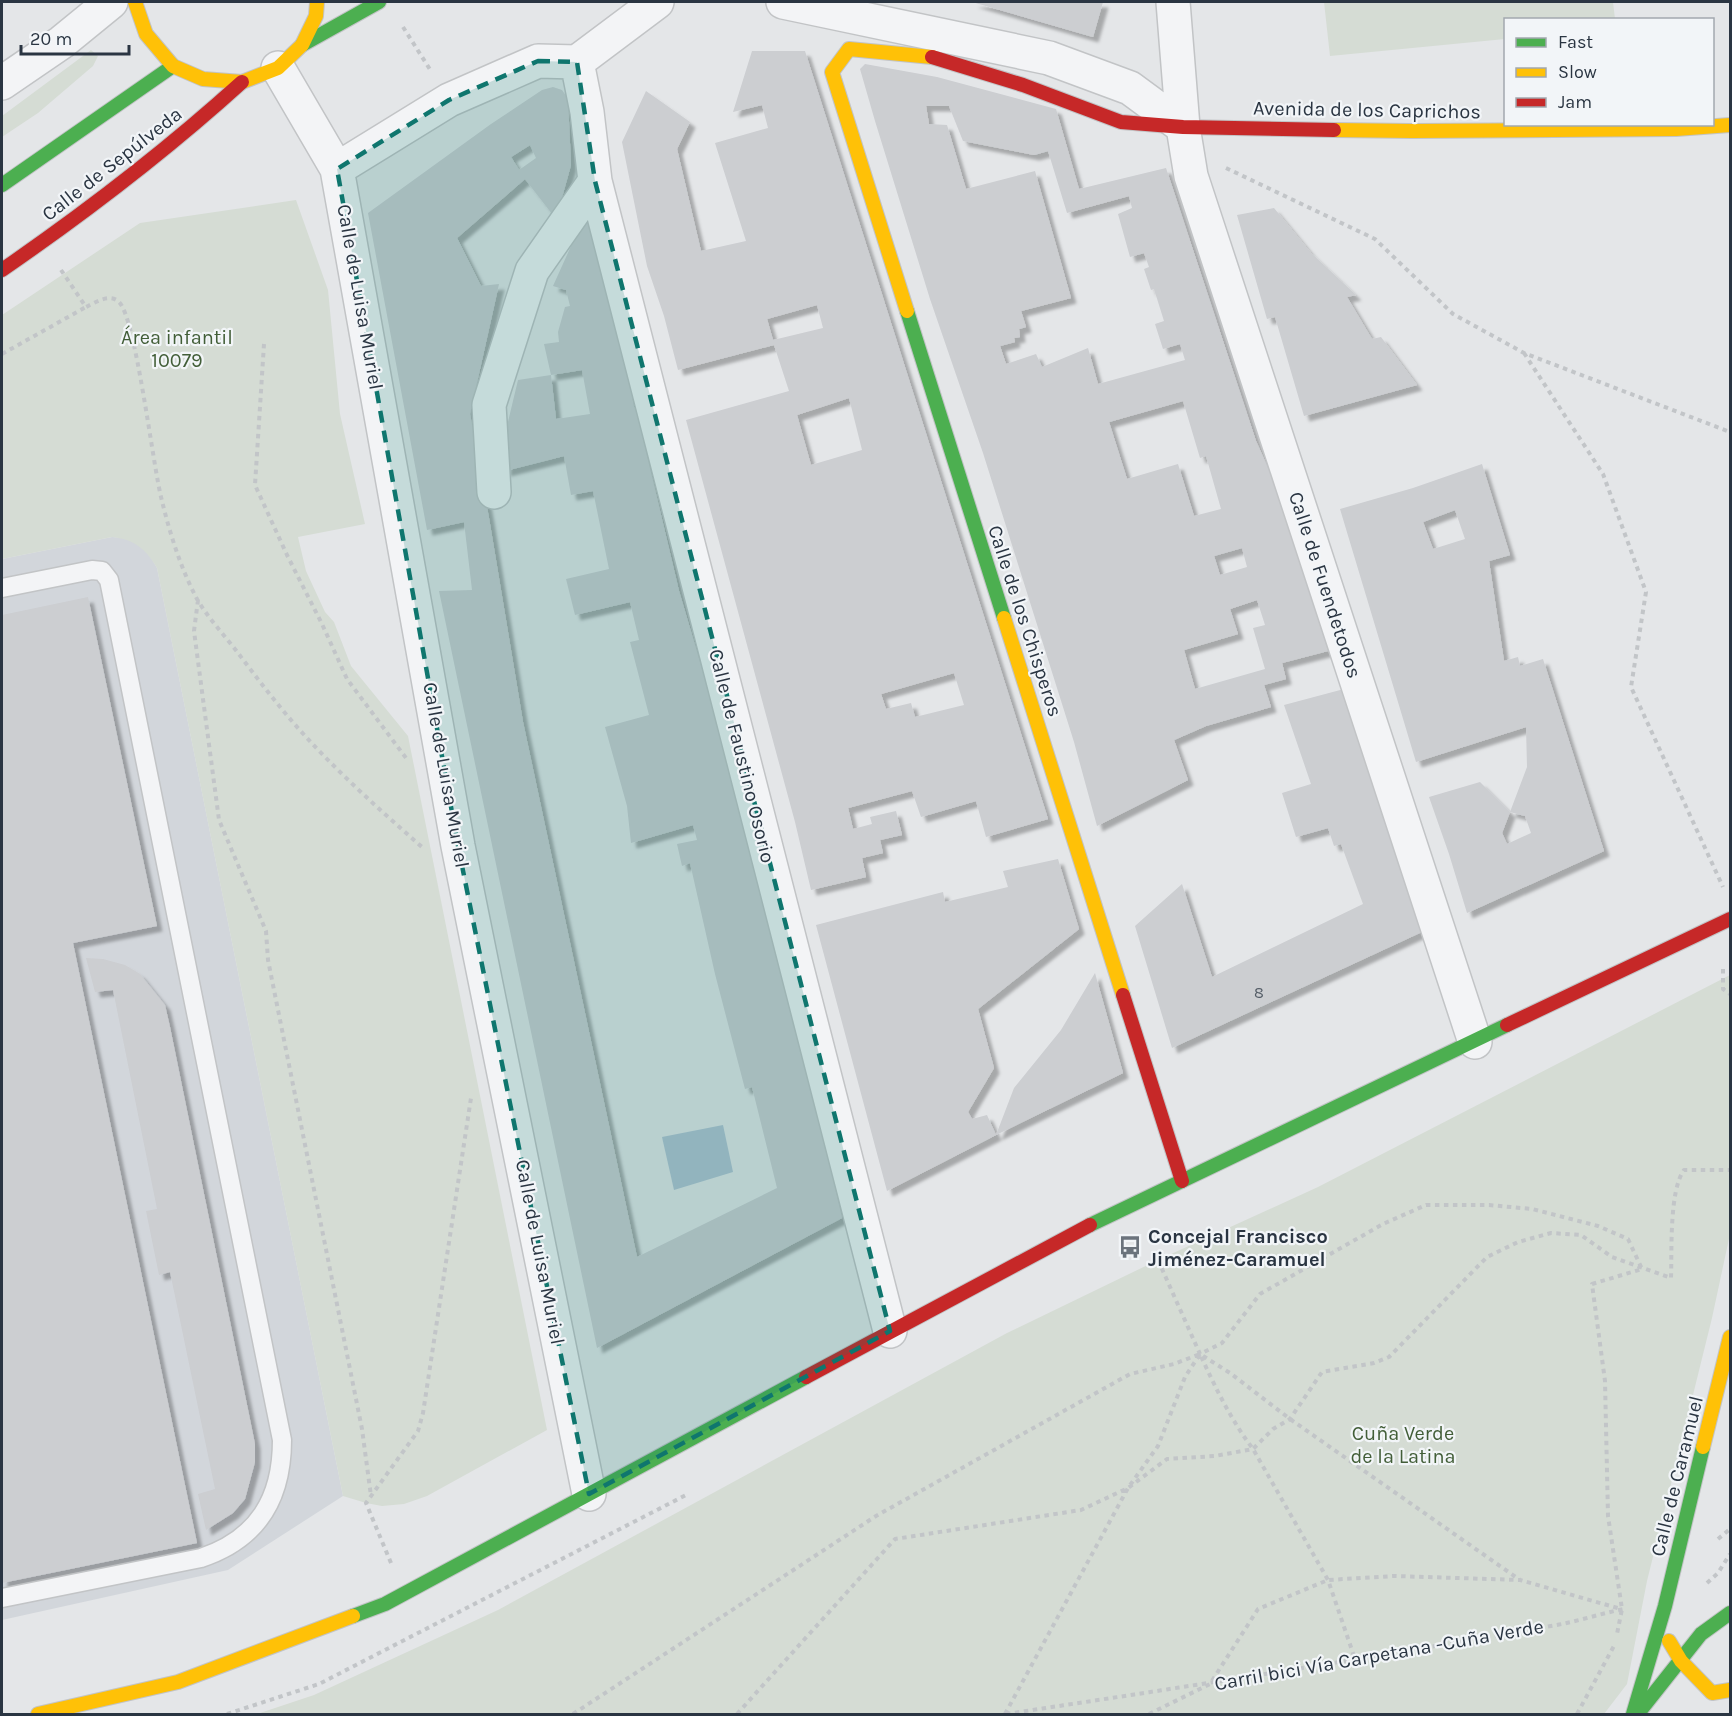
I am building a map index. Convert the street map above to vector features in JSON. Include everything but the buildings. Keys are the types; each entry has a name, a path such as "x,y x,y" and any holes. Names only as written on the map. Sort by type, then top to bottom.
{"street":[{"path":"2,83 62,42 111,2"},
{"path":"135,2 146,34 174,66 203,79 242,82 278,68 302,45 379,2"},
{"path":"302,45 316,16 317,2"},
{"path":"337,169 449,100 538,61 577,62 657,2"},
{"path":"783,2 1049,58 1130,88 1183,127"},
{"name":"Calle de Fuendetodos","path":"1173,2 1183,127 1191,176 1475,1042"},
{"name":"Avenida de los Caprichos","path":"832,72 849,49 932,57 1023,85 1121,123 1183,127 1412,132 1676,129 1709,126"},
{"name":"Calle de Faustino Osorio","path":"577,62 587,112 595,181 890,1331"},
{"name":"Calle de Sepúlveda","path":"2,186 174,66"},
{"name":"Calle de Luisa Muriel","path":"278,68 337,169 458,846 589,1494"},
{"name":"Calle de los Chisperos","path":"832,72 1182,1181"},
{"name":"Calle de Sepúlveda","path":"2,270 43,242 196,125 242,82"},
{"name":"Avenida de los Caprichos","path":"1714,126 1731,124"},
{"path":"494,492 489,405 532,271 595,181"},
{"path":"38,1714 178,1682 385,1604 1104,1217 1731,919"},
{"name":"Calle de Caramuel","path":"1635,1714 1665,1606 1731,1337"},
{"path":"1635,1714 1701,1634 1731,1613"},
{"path":"1659,1624 1681,1661 1712,1693 1731,1690"}],"lane":[{"path":"2,588 92,570 102,571 109,580 282,1440 282,1461 273,1496 264,1512 237,1542 219,1552 201,1558 2,1598"}],"path":[{"path":"403,26 449,100"},
{"path":"1220,166 1375,239 1453,314 1524,353 1731,432"},
{"path":"65,277 86,307"},
{"path":"2,354 99,301 112,298 120,303 129,323 138,364 162,501 179,560 198,600 271,696 307,738 424,849"},
{"path":"264,344 255,485 347,680 408,760"},
{"path":"1524,353 1602,474 1614,506 1646,592 1631,687 1724,890"},
{"path":"198,600 194,632 219,820 266,931 268,960 362,1430 371,1496"},
{"path":"1724,969 1723,989 1731,994"},
{"path":"405,1594 366,1503 418,1431 423,1413 472,1095"},
{"path":"737,1714 895,1539 1081,1510 1128,1488 1167,1459 1215,1456 1253,1449 1273,1430 1290,1419 1322,1372 1374,1363 1389,1358 1487,1257 1518,1242 1551,1233 1581,1235 1612,1257 1671,1278 1675,1195 1678,1179 1684,1170 1731,1170"},
{"path":"573,1714 876,1516 1130,1374 1174,1364 1222,1343 1260,1294 1383,1224 1426,1205 1489,1205 1532,1209 1598,1226 1628,1239 1642,1269"},
{"path":"1158,1260 1215,1389 1241,1434 1253,1449 1328,1580 1355,1659"},
{"path":"1577,1714 1616,1642 1622,1609 1608,1516 1605,1382 1592,1284 1642,1269"},
{"path":"1200,1354 1520,1580"},
{"path":"1005,1714 1128,1488 1158,1446 1185,1377 1200,1354"},
{"path":"227,1714 319,1684 686,1495"},
{"name":"Carril bici Vía Carpetana -Cuña Verde","path":"1005,1714 1210,1684 1565,1623 1622,1609 1665,1606 1689,1601 1718,1573 1731,1554"},
{"path":"1149,1714 1210,1684 1258,1609 1328,1580 1394,1576 1520,1580 1622,1609"}],"highlighted area":[{"path":"538,61 577,62 595,181 890,1331 589,1494 458,846 337,169 449,100"}],"shaded area":[{"path":"112,537 126,538 138,544 149,554 157,568 343,1496 228,1570 2,1620 2,559"}],"green space":[{"path":"1324,2 1613,2 1615,18 1504,18 1504,39 1330,56"},
{"path":"91,50 98,56 93,66 38,113 2,137 2,116"},
{"name":"Área infantil 10079","path":"296,200 328,290 340,414 365,524 298,537 306,571 325,612 334,622 351,666 408,736 547,1430 427,1496 404,1504 382,1506 343,1496 157,568 139,546 127,540 112,537 2,559 2,315 140,223"},
{"name":"Cuña Verde de la Latina","path":"1730,975 1730,1234 1712,1318 1647,1581 1627,1684 1604,1714 257,1714 314,1695 498,1610 1007,1333 1158,1260 1318,1187"}],"water":[{"path":"723,1125 733,1172 674,1190 662,1137"}],"traffic: fast":[{"path":"302,45 379,2"},
{"path":"2,185 173,66"},
{"path":"907,311 1004,618"},
{"path":"1090,1225 1507,1025"},
{"path":"353,1616 385,1604 806,1377"},
{"path":"1633,1714 1665,1606 1703,1447"},
{"path":"1640,1711 1701,1634 1730,1613"}],"traffic: slow":[{"path":"135,2 146,34 173,66 203,79 242,82 278,68 302,45 316,16 317,2"},
{"path":"907,311 832,72 849,49 932,57"},
{"path":"1334,130 1676,129 1730,125"},
{"path":"1004,618 1123,995"},
{"path":"1703,1447 1730,1337"},
{"path":"38,1714 178,1682 353,1616"},
{"path":"1669,1641 1681,1661 1712,1693 1730,1690"}],"traffic: jam":[{"path":"932,57 1023,85 1121,122 1183,127 1334,130"},
{"path":"2,270 125,180 242,82"},
{"path":"1507,1025 1730,919"},
{"path":"1123,995 1182,1181"},
{"path":"806,1377 1090,1225"}],"place":[{"name":"Concejal Francisco Jiménez-Caramuel","path":"1130,1247"}]}
